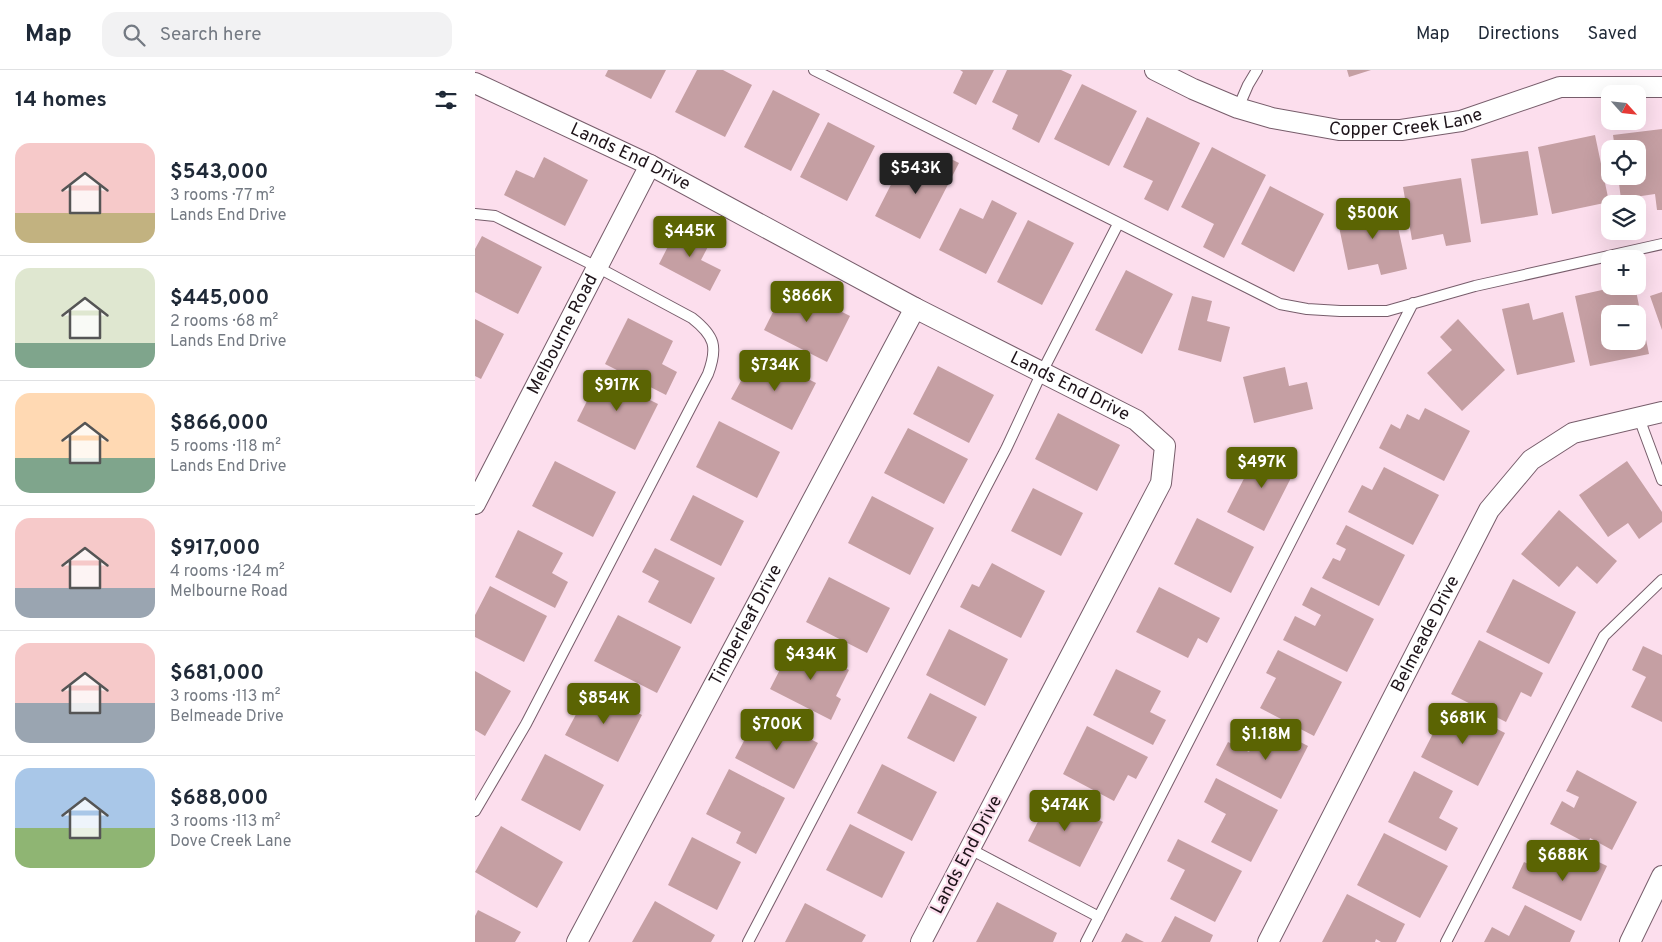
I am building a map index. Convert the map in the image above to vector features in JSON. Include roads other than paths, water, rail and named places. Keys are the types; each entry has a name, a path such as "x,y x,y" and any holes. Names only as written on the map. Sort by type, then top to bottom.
{"street":[{"name":"Copper Creek Lane","path":"1155,70 1193,90 1238,108 1272,118 1339,130 1401,130 1461,121 1560,87 1662,87"},
{"name":"Lands End Drive","path":"475,82 650,164 915,308 1136,420 1165,446 1161,483 921,942"},
{"name":"Melbourne Road","path":"475,504 650,164"},
{"name":"Timberleaf Drive","path":"577,942 915,308"},
{"name":"Belmeade Drive","path":"1268,942 1489,510 1531,460 1573,433 1662,412"},
{"path":"1629,942 1662,876"}],"lane":[{"path":"814,70 1281,304 1307,309 1387,311 1475,286 1662,244"},
{"path":"1238,108 1257,70"},
{"path":"475,214 495,216 597,267 692,318 705,328 712,338 714,349 713,360 708,374 526,724 475,811"},
{"path":"748,942 1007,449 1042,372 1118,224"},
{"path":"1086,942 1413,303"},
{"path":"1639,418 1662,480"},
{"path":"1446,942 1604,636 1662,580"},
{"path":"970,849 1099,917"}]}
